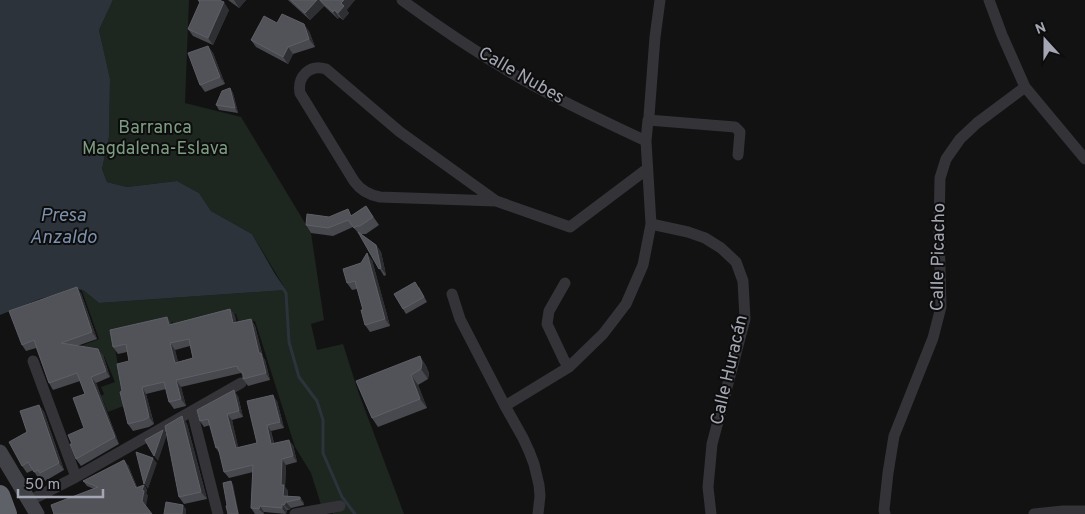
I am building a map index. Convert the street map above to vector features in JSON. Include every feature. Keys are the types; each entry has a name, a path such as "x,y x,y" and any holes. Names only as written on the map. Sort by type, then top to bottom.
{"highway":[{"path":"0,495 6,514"},
{"path":"0,507 6,514"}],"main road":[{"path":"0,452 33,507"}],"street":[{"name":"Calle Nubes","path":"402,0 520,78 578,109 646,141"},
{"path":"505,406 569,368 603,334 626,304 643,265 651,224 646,141 660,0"},
{"path":"989,0 1025,87 1085,159"},
{"path":"496,201 380,197 367,194 354,181 300,93 299,83 301,78 312,69 326,69 400,132 496,201 570,227 647,170"},
{"name":"Calle Picacho","path":"885,514 888,473 894,436 933,338 941,307 940,178 946,159 960,138 1025,87"},
{"path":"649,118 736,127 740,132 738,155"},
{"name":"Calle Huracán","path":"651,224 688,232 705,238 721,248 736,262 743,281 745,319 712,444 708,487 711,514"},
{"path":"565,283 549,311 547,324 569,368"},
{"path":"452,294 460,319 523,438 534,464 540,496 538,514"},
{"path":"33,361 76,477"},
{"path":"33,507 76,477 241,383"},
{"path":"192,411 218,514"},
{"path":"295,514 340,506"},
{"path":"1034,514 1085,511"}],"green space":[{"name":"Barranca Magdalena-Eslava","path":"113,0 189,0 185,103 241,117 311,233 324,320 311,324 317,350 343,344 358,391 404,514 333,514 331,510 323,511 311,473 295,447 255,321 239,323 236,314 174,328 173,322 113,335 126,405 108,412 101,396 104,394 101,387 115,382 104,356 76,351 75,348 99,339 82,291 78,289 83,290 99,303 286,290 252,234 211,211 199,193 177,181 127,187 107,182 102,169 109,137 110,80 99,30"}],"water":[{"name":"Presa Anzaldo","path":"0,0 113,0 99,30 110,79 109,137 102,169 107,182 127,187 177,181 199,193 211,211 252,234 286,290 99,303 83,290 78,289 40,299 0,315"}],"building":[{"path":"198,0 219,0 224,2 208,38 188,29 200,2"},
{"path":"291,0 317,0 305,13"},
{"path":"320,0 344,0 341,3 344,6 338,13 334,10 333,12"},
{"path":"282,14 304,24 309,39 288,47 283,57 251,40 264,16 277,23"},
{"path":"208,46 220,77 200,85 188,53"},
{"path":"230,88 235,108 216,105 222,91"},
{"path":"366,206 373,217 354,228 348,220 328,228 306,225 307,214 329,217 348,209 351,216"},
{"path":"358,232 376,245 381,268 379,269"},
{"path":"367,253 385,319 365,325 355,281 347,283 343,269 361,263"},
{"path":"415,282 424,297 403,309 394,294"},
{"path":"77,287 92,332 61,343 98,349 106,371 91,377 115,437 76,459 68,435 84,428 73,398 85,394 77,373 49,383 34,340 22,345 9,311"},
{"path":"230,309 233,323 251,319 266,373 243,379 243,373 237,366 176,380 181,399 169,402 164,382 142,387 149,417 128,424 120,392 122,391 117,364 129,361 126,344 113,347 110,330 167,317 169,325","holes":["189,339 193,358 175,363 170,343"]},
{"path":"420,356 421,369 411,375 420,399 372,418 356,381"},
{"path":"234,390 239,411 227,414 236,448 257,443 247,401 273,395 280,422 267,425 271,444 289,440 293,456 282,459 281,485 284,485 283,496 300,497 300,499 282,504 282,508 260,506 259,509 251,508 253,465 224,472 208,419 200,421 197,410"},
{"path":"39,405 59,463 40,473 38,470 34,472 28,462 22,466 9,442 27,432 20,411"},
{"path":"182,416 201,492 179,497 165,426"},
{"path":"163,430 154,456 145,440"},
{"path":"136,452 153,458 144,484"},
{"path":"124,460 136,488 144,485 142,501 152,514 54,514 51,505 98,487 83,481"},
{"path":"231,481 238,514 228,514 226,506 223,483"},
{"path":"166,502 183,505 182,514 164,514"}],"waterway":[{"path":"282,287 286,293 289,342 299,377 317,401 323,420 323,453 342,497 355,514"}]}
